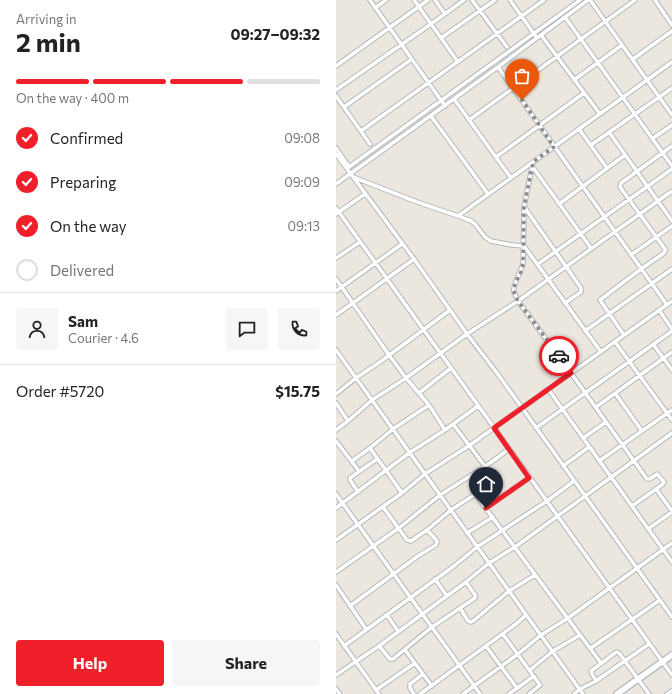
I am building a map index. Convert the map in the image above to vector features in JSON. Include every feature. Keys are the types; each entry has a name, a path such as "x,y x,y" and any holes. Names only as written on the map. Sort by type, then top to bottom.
{"street":[{"path":"370,0 445,106"},
{"path":"375,8 386,0"},
{"path":"414,0 458,62"},
{"path":"336,66 428,0"},
{"path":"435,0 445,14"},
{"path":"336,90 464,0"},
{"path":"472,0 506,47"},
{"path":"441,38 494,0"},
{"path":"361,131 544,0"},
{"path":"336,148 349,167 534,33 574,2 580,0"},
{"path":"336,184 351,176 589,0 672,115"},
{"path":"469,120 635,0"},
{"path":"654,0 672,25"},
{"path":"512,1 537,38"},
{"path":"574,2 578,7"},
{"path":"538,264 672,167 565,17"},
{"path":"633,59 672,31"},
{"path":"541,36 600,114"},
{"path":"574,80 622,45"},
{"path":"344,107 412,59"},
{"path":"458,216 672,62"},
{"path":"498,67 667,305"},
{"path":"591,145 672,88"},
{"path":"496,157 584,93"},
{"path":"336,96 370,144"},
{"path":"454,99 511,178"},
{"path":"431,116 488,194"},
{"path":"652,139 672,125"},
{"path":"579,129 607,168"},
{"path":"609,132 672,221"},
{"path":"624,335 601,299 664,254 665,249 620,187 620,184 672,146"},
{"path":"336,154 497,373 672,617"},
{"path":"559,204 625,155"},
{"path":"533,162 524,207 523,264 521,272 515,283 514,290 518,301 648,479 659,475 664,483 632,506"},
{"path":"532,166 591,248"},
{"path":"351,176 473,222 488,239 497,242 524,246 600,352"},
{"path":"336,430 372,400 406,378 467,334 518,301 672,191"},
{"path":"337,213 365,194"},
{"path":"524,207 582,290 565,303"},
{"path":"336,208 337,213 424,330 672,675"},
{"path":"632,255 672,226"},
{"path":"336,258 360,242"},
{"path":"336,291 402,244"},
{"path":"336,315 414,259"},
{"path":"585,330 672,269"},
{"path":"336,279 389,355 429,405 445,430"},
{"path":"336,540 402,493 425,474 470,445 672,301"},
{"path":"336,394 450,310"},
{"path":"536,428 672,330 659,310"},
{"path":"615,342 672,420"},
{"path":"653,344 672,370"},
{"path":"336,350 583,694"},
{"path":"596,407 672,352"},
{"path":"419,392 451,368"},
{"path":"548,390 672,562"},
{"path":"615,393 642,431"},
{"path":"336,403 348,421"},
{"path":"352,461 393,429 429,405"},
{"path":"336,508 410,453 478,406"},
{"path":"599,461 672,410"},
{"path":"583,438 606,422"},
{"path":"383,506 409,541 411,541 451,510 494,482 494,478 486,466 453,424"},
{"path":"336,675 379,646 466,582 489,563 515,547 672,433"},
{"path":"336,441 359,471"},
{"path":"563,466 589,447"},
{"path":"370,448 402,493"},
{"path":"336,572 399,528 440,495 486,466 509,449"},
{"path":"358,492 350,479 377,459"},
{"path":"486,508 529,478"},
{"path":"344,646 435,580 477,547 574,481"},
{"path":"648,529 672,511 656,489"},
{"path":"336,494 480,694"},
{"path":"475,494 601,663"},
{"path":"467,533 493,517"},
{"path":"350,606 436,544 436,541 427,530"},
{"path":"463,694 518,654 541,635 568,618 672,543"},
{"path":"460,608 471,622 509,591 536,575"},
{"path":"435,580 447,596"},
{"path":"379,646 390,659 405,650 432,627 476,597 466,582"},
{"path":"336,585 366,629"},
{"path":"336,594 340,591"},
{"path":"590,648 660,600"},
{"path":"387,615 398,631"},
{"path":"420,694 503,634 526,615"},
{"path":"336,634 379,694"},
{"path":"503,634 540,684 540,686 529,694"},
{"path":"530,670 553,651 580,635"},
{"path":"574,694 649,644"},
{"path":"486,646 517,688"},
{"path":"405,650 432,686"},
{"path":"596,680 591,671 617,652 649,694"},
{"path":"617,694 672,655"},
{"path":"376,690 415,663"},
{"path":"414,694 410,688 410,684 423,674"},
{"path":"509,694 534,676"},
{"path":"336,689 340,694"},
{"path":"667,694 672,691"}],"way so far":[{"path":"522,100 554,147 533,162 524,207 523,264 521,272 515,283 514,292 518,301 559,356"}],"route":[{"path":"486,508 529,478 494,428 571,373 559,356"}]}
